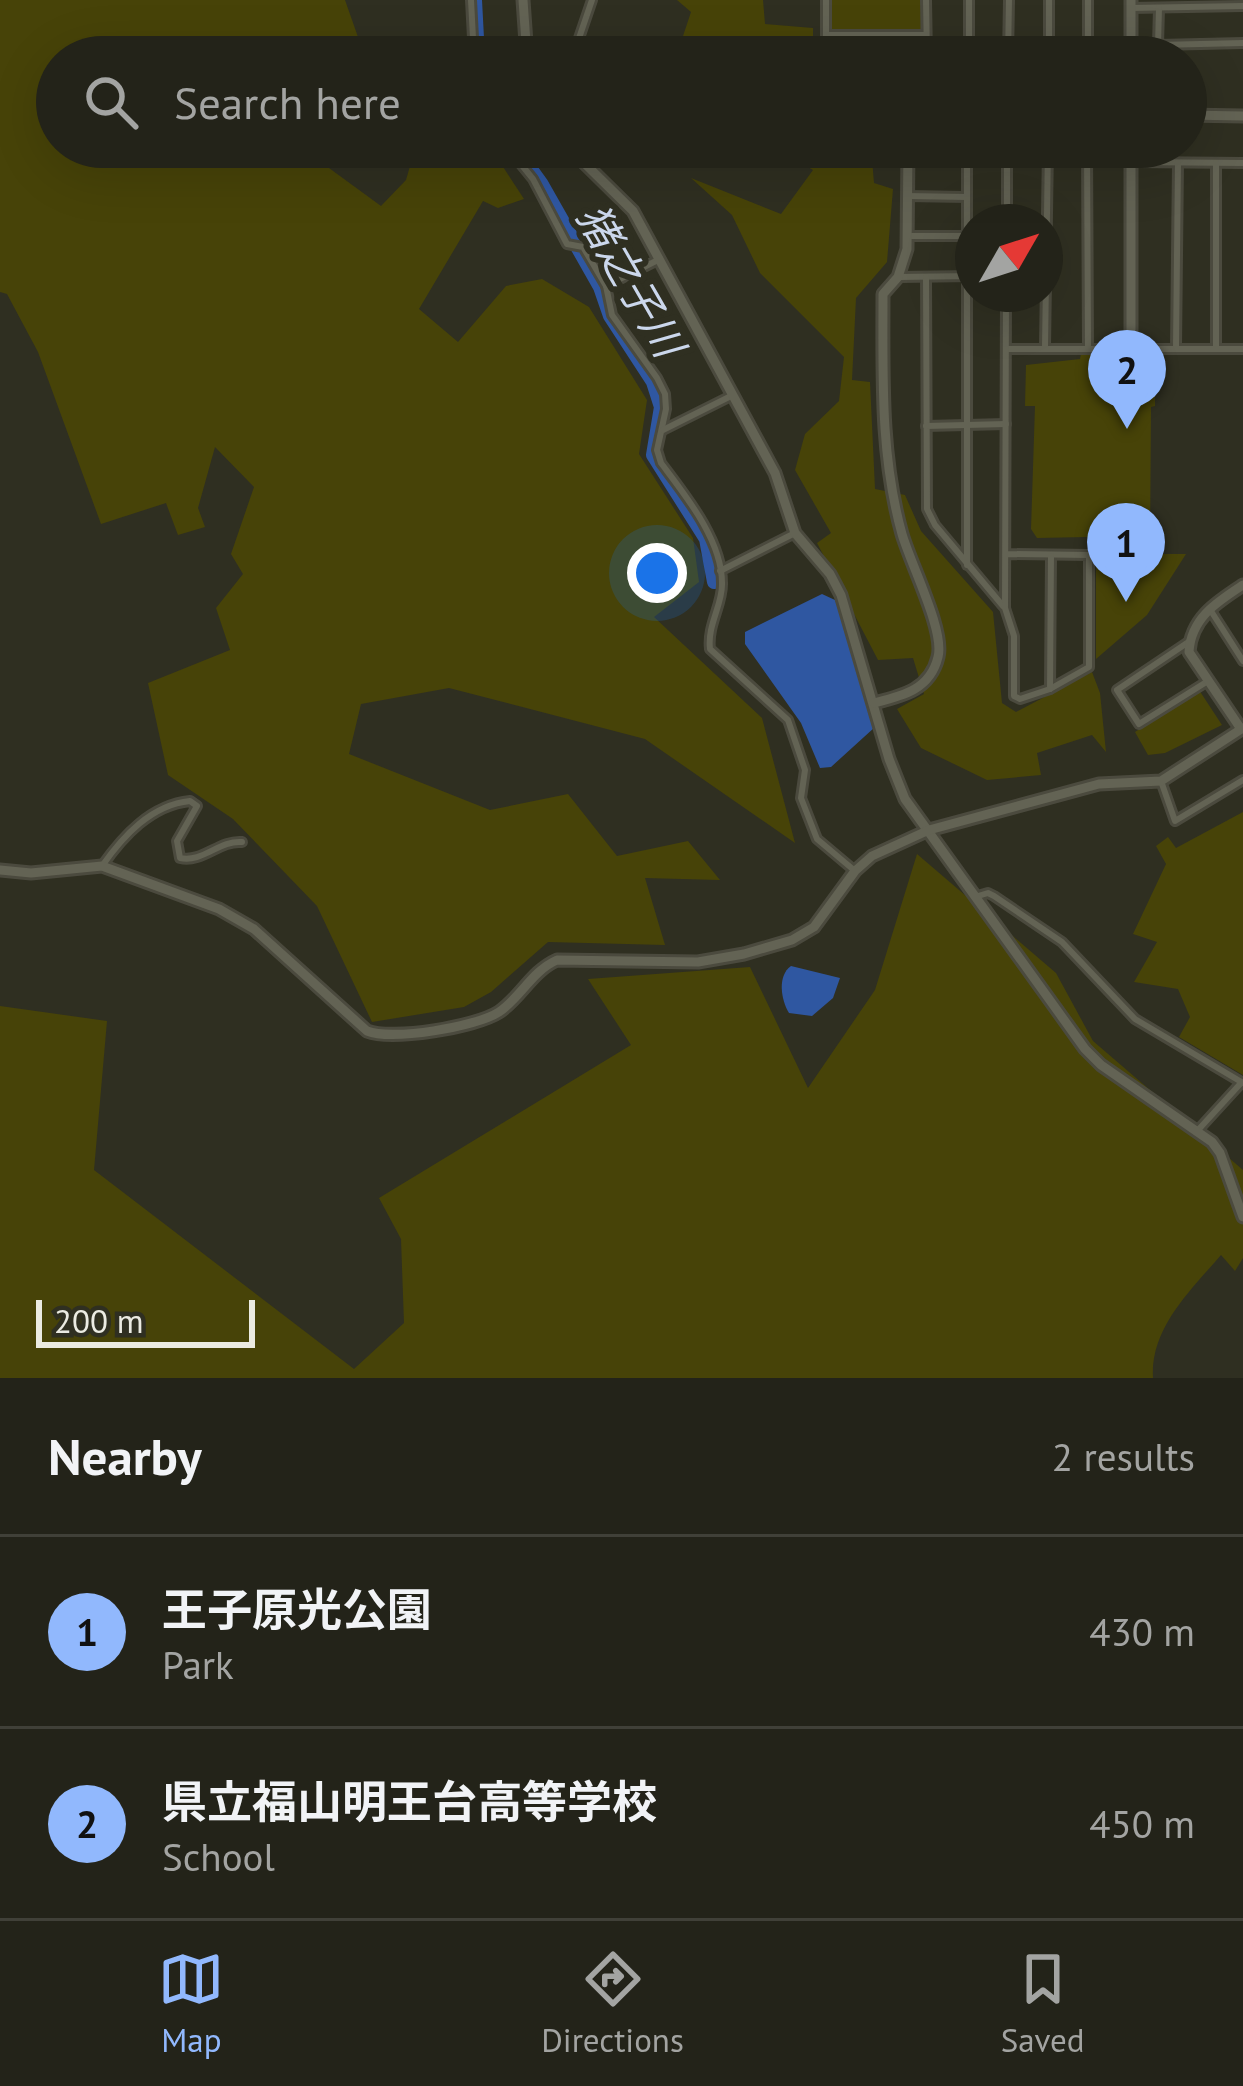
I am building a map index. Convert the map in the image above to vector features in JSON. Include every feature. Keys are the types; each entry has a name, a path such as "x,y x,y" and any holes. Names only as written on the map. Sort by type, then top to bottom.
{"street":[{"path":"471,0 473,36"},
{"path":"524,0 526,36"},
{"path":"580,36 592,0"},
{"path":"826,0 826,35 926,35 926,0"},
{"path":"969,0 969,36"},
{"path":"1009,36 1010,0"},
{"path":"1049,0 1049,36"},
{"path":"1088,0 1088,36"},
{"path":"1131,36 1131,4 1243,6"},
{"path":"1158,36 1159,8"},
{"path":"1207,44 1243,44"},
{"path":"1207,116 1243,116"},
{"path":"1207,163 1243,163"},
{"path":"1216,163 1216,349"},
{"path":"524,168 567,244 575,245 606,286 612,315 664,394 657,450 708,534 723,587 709,637 712,654 788,720 805,770 801,798 817,838 855,871"},
{"path":"591,168 624,199 660,259 781,487 795,533 841,595 896,781 1085,1049 1199,1130 1220,1153 1243,1217"},
{"path":"874,703 914,692 934,669 940,644 913,572 888,475 883,427 883,295 898,277 908,236 908,168"},
{"path":"966,168 966,204"},
{"path":"1007,168 1007,204"},
{"path":"1045,348 1048,168"},
{"path":"1087,168 1088,347"},
{"path":"1131,168 1131,349"},
{"path":"1176,348 1178,168"},
{"path":"907,196 966,197"},
{"path":"908,236 955,236"},
{"path":"606,286 660,259"},
{"path":"898,277 955,276"},
{"path":"926,277 926,508 1005,608"},
{"path":"967,565 969,312"},
{"path":"1006,312 1005,608 1014,636 1014,696 1020,699 1089,668 1089,555 1006,554"},
{"path":"1006,349 1243,349"},
{"path":"663,430 733,394"},
{"path":"925,426 1006,424"},
{"path":"720,572 795,533"},
{"path":"1050,688 1051,556"},
{"path":"0,870 32,873 102,866 237,918 358,1025 382,1036 491,1016 514,1000 537,972 557,960 698,962 792,940 824,915 855,871 872,856 929,830 1099,784 1161,781 1242,729 1189,652 1190,641 1209,608 1243,586"},
{"path":"1209,608 1243,661"},
{"path":"1190,641 1117,690 1139,724 1208,681"},
{"path":"1161,781 1175,821 1243,780"},
{"path":"102,866 131,831 176,802 190,801 197,806 177,841 180,859 193,860 232,841 242,842"},
{"path":"974,897 994,896 1062,942 1135,1019 1242,1083 1199,1130"}],"shaded area":[{"path":"0,0 345,0 358,36 36,36 36,168 329,168 381,206 406,180 409,168 504,168 524,199 498,208 483,201 419,309 458,342 506,286 542,279 589,307 647,400 639,454 693,538 699,582 654,617 762,718 795,843 645,739 449,688 361,704 349,754 490,810 568,794 617,856 688,841 720,880 645,878 665,945 548,942 491,992 464,1007 372,1022 317,906 233,819 168,775 148,683 230,650 216,608 243,574 231,554 254,487 215,447 198,508 205,527 178,535 166,503 101,524 38,352 7,294 0,292"},
{"path":"677,0 763,0 765,24 813,28 813,36 683,36 691,12"},
{"path":"830,0 922,0 923,27 918,33 834,31 829,27"},
{"path":"810,168 873,168 874,183 893,189 887,262 856,298 852,380 870,382 875,489 905,495 921,531 993,612 1002,703 1016,712 1092,672 1100,693 1106,752 1092,735 1037,753 1041,775 987,780 921,748 897,709 924,694 913,658 878,660 817,543 831,533 795,470 805,434 839,401 844,357 760,273 732,215 691,178 781,214 813,170"},
{"path":"1081,354 1155,354 1150,548 1089,548 1087,537 1037,538 1031,529 1035,406 1025,406 1026,365 1080,359"},
{"path":"1096,554 1186,554 1147,615 1096,659"},
{"path":"1199,690 1222,725 1165,753 1148,755 1135,732"},
{"path":"1243,812 1243,1075 1179,1037 1190,1017 1178,989 1134,982 1157,942 1133,934 1166,864 1156,846 1168,837 1176,848"},
{"path":"917,854 1056,973 1093,1041 1243,1170 1243,1258 1235,1271 1221,1255 1186,1296 1158,1343 1153,1378 0,1378 0,1006 107,1021 94,1170 354,1369 404,1323 401,1239 379,1198 631,1045 588,979 750,967 808,1088 875,990"}],"water":[{"path":"822,594 835,600 847,628 875,727 831,767 820,768 801,723 745,644 745,632"},
{"path":"791,966 840,978 833,998 812,1016 789,1013 786,1008 782,982"}],"waterway":[{"name":"猪之子川","path":"475,0 477,36"},
{"name":"猪之子川","path":"530,168 600,287 610,316 653,382 661,407 653,455 706,539 714,582"}],"place":[{"name":"県立福山明王台高等学校","path":"1127,429"},
{"name":"王子原光公園","path":"1126,602"}]}
